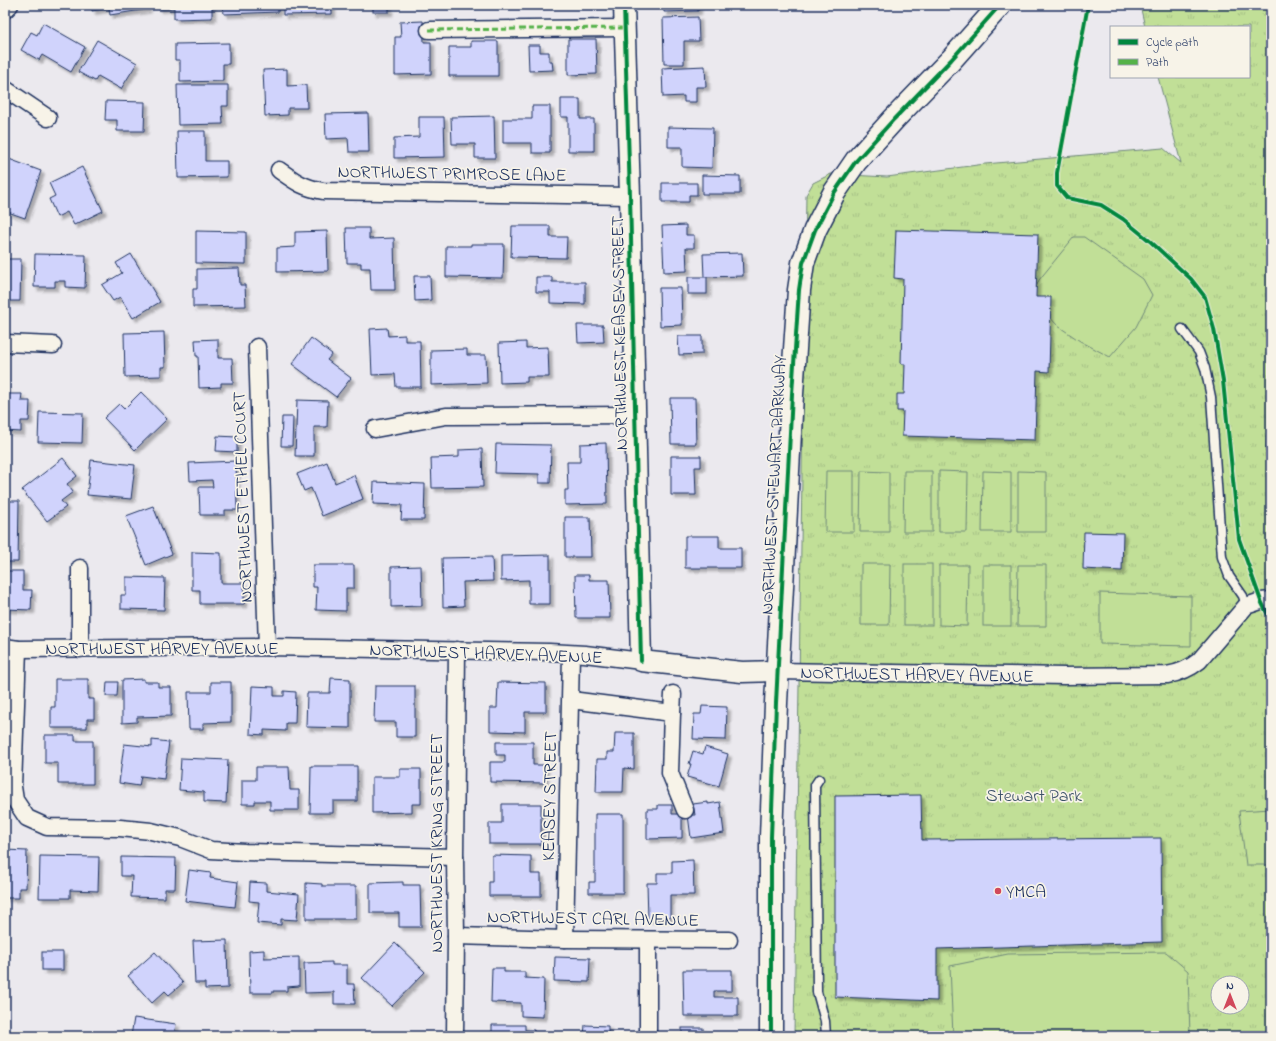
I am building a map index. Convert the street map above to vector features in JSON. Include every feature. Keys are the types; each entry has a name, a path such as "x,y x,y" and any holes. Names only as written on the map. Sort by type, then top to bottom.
{"main road":[{"name":"NORTHWEST STEWART PARKWAY","path":"771,1036 771,837 777,672 792,386 799,290 803,263 815,230 834,192 856,160 951,60 1000,5"}],"street":[{"path":"5,10 10,5"},
{"name":"NORTHWEST KEASEY STREET","path":"624,5 636,415 641,661"},
{"path":"429,30 624,28"},
{"path":"5,89 48,118"},
{"name":"NORTHWEST PRIMROSE LANE","path":"279,170 295,182 307,188 323,191 630,196"},
{"path":"5,343 53,344"},
{"name":"NORTHWEST ETHEL COURT","path":"257,347 267,646"},
{"path":"375,430 446,416 636,415"},
{"path":"80,568 80,649"},
{"path":"1246,606 1261,600 1271,600"},
{"name":"NORTHWEST HARVEY AVENUE","path":"11,648 80,649 267,646 457,650 571,654 742,672 1064,676 1168,675 1179,673 1191,668 1200,661 1246,606"},
{"path":"11,648 13,787 15,800 27,818 47,827 120,828 151,831 180,838 211,850 455,857"},
{"name":"NORTHWEST KRING STREET","path":"456,1036 455,857 457,650"},
{"name":"KEASEY STREET","path":"565,939 571,654"},
{"path":"673,694 670,773 684,810"},
{"path":"571,700 672,713"},
{"name":"NORTHWEST CARL AVENUE","path":"456,936 565,939 729,940"},
{"path":"648,940 648,1036"}],"lane":[{"path":"1182,329 1199,352 1205,368 1211,397 1222,557 1229,576 1243,596 1246,606"},
{"path":"819,779 815,784 817,992 825,1022 826,1036"}],"green space":[{"name":"Stewart Park","path":"1140,5 1271,5 1271,1036 794,1036 806,195 813,183 831,174 887,177 985,164 1163,148 1181,163 1158,78 1250,78 1250,26 1145,26"},
{"path":"1074,237 1084,237 1143,279 1152,295 1136,327 1110,357 1080,341 1058,326 1032,298 1039,280"},
{"path":"826,471 854,471 854,532 825,532"},
{"path":"861,471 889,472 889,532 860,532"},
{"path":"904,471 932,471 932,532 903,532"},
{"path":"939,471 968,472 967,532 939,532"},
{"path":"983,471 1011,472 1011,532 982,532"},
{"path":"1018,471 1046,472 1046,532 1018,532"},
{"path":"861,564 890,564 889,625 861,625"},
{"path":"904,564 932,564 932,625 904,625"},
{"path":"939,565 968,565 967,626 939,625"},
{"path":"983,565 1011,565 1011,626 983,626"},
{"path":"1018,565 1046,565 1046,626 1017,626"},
{"path":"1100,593 1191,596 1191,646 1100,644"},
{"path":"1271,809 1271,865 1246,865 1239,811"},
{"path":"1166,952 1188,971 1190,1036 953,1036 950,966 1008,954"}],"building":[{"path":"92,5 147,5 148,9 110,15 109,8 92,11"},
{"path":"158,5 212,5 212,18 174,19 174,8 158,9"},
{"path":"223,5 278,5 278,12 224,14"},
{"path":"283,5 332,5 332,14 283,15"},
{"path":"373,5 389,5 389,12 373,12"},
{"path":"664,5 698,5 698,11 664,12"},
{"path":"698,17 699,41 684,41 684,64 664,64 663,18"},
{"path":"423,21 424,42 431,42 431,74 395,75 395,37 401,37 400,22"},
{"path":"43,23 85,47 71,72 42,55 39,60 21,50 31,32 37,35"},
{"path":"568,39 596,39 597,74 568,75"},
{"path":"97,40 137,63 121,89 98,76 95,81 78,72"},
{"path":"471,41 498,41 498,76 449,76 449,47 471,47"},
{"path":"229,43 229,64 223,64 223,81 180,82 180,60 175,60 175,44"},
{"path":"528,45 540,45 540,52 549,52 549,61 552,61 553,70 529,71"},
{"path":"705,66 706,87 696,87 696,102 684,102 684,96 663,97 662,68"},
{"path":"287,69 287,86 306,85 307,108 288,108 288,115 265,116 263,70"},
{"path":"177,85 228,85 228,106 222,106 223,124 178,125"},
{"path":"561,99 580,99 580,119 594,119 594,151 568,151 568,117 561,117"},
{"path":"106,101 145,102 144,131 117,131 117,120 105,120"},
{"path":"532,106 550,106 550,153 532,153 532,143 503,143 503,119 532,119"},
{"path":"368,113 369,152 349,152 348,138 326,139 325,114"},
{"path":"494,116 495,158 475,158 475,144 452,144 451,117"},
{"path":"419,117 444,117 445,157 394,158 394,138 419,137"},
{"path":"668,127 713,128 712,168 682,167 682,147 668,147"},
{"path":"177,131 205,131 205,161 227,161 227,177 178,178"},
{"path":"9,159 41,171 25,218 5,211 5,170"},
{"path":"82,167 103,211 74,225 67,212 57,217 49,199 55,196 49,183"},
{"path":"702,175 740,176 740,194 702,194"},
{"path":"662,183 697,183 697,195 689,195 689,202 662,202"},
{"path":"686,225 686,235 694,235 694,248 686,248 687,271 664,272 662,226"},
{"path":"512,226 550,226 550,237 567,237 566,258 511,257"},
{"path":"346,228 369,228 369,239 394,238 395,290 371,290 370,268 361,268 361,263 347,263"},
{"path":"896,230 1038,234 1036,297 1051,297 1049,372 1037,371 1035,440 902,436 903,411 897,411 897,394 904,394 905,364 901,364 903,279 894,278"},
{"path":"196,231 246,232 246,264 196,263"},
{"path":"327,231 328,271 277,272 277,248 295,247 295,232"},
{"path":"471,244 504,244 503,278 446,277 446,246 471,246"},
{"path":"742,253 743,276 704,277 703,254"},
{"path":"35,254 86,255 85,288 65,287 65,281 55,281 55,287 34,287"},
{"path":"131,254 160,302 133,318 120,297 113,301 102,285 122,273 116,263"},
{"path":"5,259 21,259 20,301 5,301"},
{"path":"239,268 240,285 245,285 246,306 193,307 193,289 197,289 197,269"},
{"path":"414,276 430,276 431,300 415,301"},
{"path":"536,277 552,277 552,282 585,282 585,304 550,303 550,292 536,292"},
{"path":"688,277 707,277 707,294 688,294"},
{"path":"659,288 681,288 682,325 660,326"},
{"path":"577,325 603,325 604,342 578,343"},
{"path":"387,328 388,336 405,335 405,341 420,341 421,387 396,387 395,374 372,375 370,329"},
{"path":"164,332 165,367 161,367 161,376 125,377 124,333"},
{"path":"678,336 702,336 702,354 679,355"},
{"path":"311,338 332,354 327,360 351,378 336,397 292,364"},
{"path":"218,339 218,358 232,358 233,383 221,383 221,387 199,388 198,356 196,356 195,340"},
{"path":"526,342 526,348 548,347 549,377 527,377 527,382 500,383 499,343"},
{"path":"467,349 467,355 486,355 487,383 431,385 431,350"},
{"path":"5,386 7,386 6,394 22,394 21,401 30,401 29,421 21,421 21,432 5,431"},
{"path":"141,392 167,419 135,450 104,418 119,404 124,409"},
{"path":"670,398 695,398 696,444 671,444"},
{"path":"297,400 328,401 327,427 314,427 314,456 295,456"},
{"path":"39,412 83,413 82,443 38,442"},
{"path":"282,417 293,417 292,446 281,446"},
{"path":"217,436 237,437 237,452 216,451"},
{"path":"1267,436 1271,436 1271,452 1266,452"},
{"path":"606,443 607,504 565,505 565,490 568,490 567,462 580,462 580,444"},
{"path":"496,444 551,445 550,483 539,483 539,474 495,473"},
{"path":"482,449 483,487 432,488 431,458 459,457 459,450"},
{"path":"671,456 701,456 701,467 695,467 696,495 671,495"},
{"path":"63,458 77,476 67,484 73,492 61,501 66,507 47,521 22,490"},
{"path":"91,460 135,465 131,499 87,495"},
{"path":"236,461 237,510 225,510 225,515 200,515 199,487 213,487 212,480 190,481 189,463"},
{"path":"327,462 335,483 354,475 363,499 322,516 311,488 304,491 297,474"},
{"path":"374,482 425,484 424,520 401,520 402,505 373,504"},
{"path":"5,501 19,501 18,562 5,562"},
{"path":"153,506 172,554 146,565 126,516"},
{"path":"565,517 590,517 591,557 565,557"},
{"path":"1084,532 1123,533 1122,571 1083,569"},
{"path":"685,536 719,536 719,548 741,548 741,568 685,568"},
{"path":"192,552 221,553 221,583 244,583 244,604 200,604 200,590 192,590"},
{"path":"550,555 550,604 529,604 529,580 501,581 501,556"},
{"path":"492,557 493,581 463,582 464,606 443,607 442,558"},
{"path":"313,565 354,565 354,588 346,588 346,611 316,610 317,587 313,587"},
{"path":"421,566 422,606 391,607 391,567"},
{"path":"5,571 23,571 23,590 32,590 31,610 5,609"},
{"path":"575,575 589,575 589,580 609,580 610,618 576,618"},
{"path":"126,577 165,578 164,610 121,609 121,595 126,595"},
{"path":"331,678 350,679 350,728 306,727 307,693 330,693"},
{"path":"55,679 88,679 88,699 94,699 94,719 87,719 87,728 51,728 51,707 55,707"},
{"path":"144,679 144,682 158,682 158,687 171,687 171,716 137,717 137,722 122,723 122,680"},
{"path":"107,682 118,682 117,696 106,696"},
{"path":"211,682 231,682 231,722 203,723 203,729 189,729 188,692 211,692"},
{"path":"498,682 546,683 546,712 525,712 525,732 490,731 490,708 497,708"},
{"path":"252,686 274,687 274,696 284,696 284,691 296,692 295,723 286,723 286,731 264,730 264,735 250,734"},
{"path":"375,686 415,686 415,737 396,737 396,722 374,722"},
{"path":"702,706 727,707 726,740 693,739 694,714 701,714"},
{"path":"615,733 634,733 634,769 624,768 623,792 596,792 597,759 607,759 607,752 614,752"},
{"path":"45,735 75,735 75,741 93,741 93,784 58,784 58,763 45,763"},
{"path":"152,740 169,742 164,779 141,776 139,786 119,783 124,744 152,747"},
{"path":"496,742 533,742 533,765 545,765 545,783 490,782 490,762 505,762 505,755 496,755"},
{"path":"705,747 728,754 719,786 687,777 693,751 703,754"},
{"path":"181,758 228,760 226,803 204,802 204,792 179,790"},
{"path":"311,766 357,766 357,801 333,801 333,813 310,813"},
{"path":"256,767 289,767 290,790 299,790 299,810 270,810 270,801 255,801 255,804 242,804 242,780 256,780"},
{"path":"400,769 421,769 421,804 412,804 412,812 372,813 372,777 400,777"},
{"name":"YMCA","path":"921,795 922,840 1161,838 1162,942 937,949 937,1001 835,997 835,796"},
{"path":"708,802 708,804 720,802 724,833 691,838 688,815 695,815 693,804"},
{"path":"502,804 541,804 541,844 489,844 489,823 502,823"},
{"path":"658,805 672,805 672,814 682,814 682,838 647,839 647,809 658,809"},
{"path":"595,814 623,814 623,893 589,893 589,882 595,882"},
{"path":"5,850 27,851 26,888 19,888 19,898 5,898"},
{"path":"492,855 531,856 531,874 541,874 541,896 489,896 489,882 492,882"},
{"path":"40,856 99,857 98,891 70,890 70,898 39,898"},
{"path":"121,857 176,858 175,889 165,889 165,898 131,897 132,876 121,876"},
{"path":"693,860 694,895 670,895 670,918 648,919 647,883 657,883 657,873 672,873 672,861"},
{"path":"189,870 211,873 210,878 238,882 235,907 185,901"},
{"path":"250,882 266,883 266,891 299,894 297,920 281,919 281,925 257,923 259,902 249,901"},
{"path":"403,882 403,885 420,885 421,927 399,927 399,913 370,913 370,883"},
{"path":"306,883 322,884 322,886 356,886 356,919 306,919"},
{"path":"227,940 228,988 205,989 205,983 195,983 193,941"},
{"path":"395,943 425,972 392,1006 362,978"},
{"path":"264,950 264,958 299,957 299,986 287,987 287,991 273,991 273,993 250,993 249,951"},
{"path":"42,952 63,952 63,970 42,970"},
{"path":"155,952 183,983 169,995 165,991 152,1003 128,976"},
{"path":"555,957 590,958 589,982 554,981"},
{"path":"332,962 332,965 347,965 347,984 354,984 355,1004 334,1004 334,992 305,993 304,963"},
{"path":"492,968 504,968 504,972 525,972 525,978 544,979 543,1017 521,1016 521,1003 491,1002"},
{"path":"683,970 732,970 732,991 714,991 714,997 738,997 738,1016 684,1016"},
{"path":"134,1018 176,1024 174,1036 131,1036"},
{"path":"492,1025 525,1025 525,1030 534,1030 534,1036 492,1036"},
{"path":"585,1025 608,1026 608,1036 584,1036"},
{"path":"682,1028 703,1028 703,1036 682,1036"}],"marked path":[{"path":"429,30 624,28"}],"cycle path":[{"path":"624,5 641,661"},
{"path":"771,1036 771,837 776,703 792,394 799,290 803,263 815,230 834,193 856,161 951,60 1000,5"},
{"path":"1088,5 1057,173 1057,186 1067,198 1101,205 1123,219 1151,242 1191,279 1205,297 1214,329 1223,381 1239,539 1261,601 1271,621"}],"place":[{"name":"YMCA","path":"998,891"}]}
